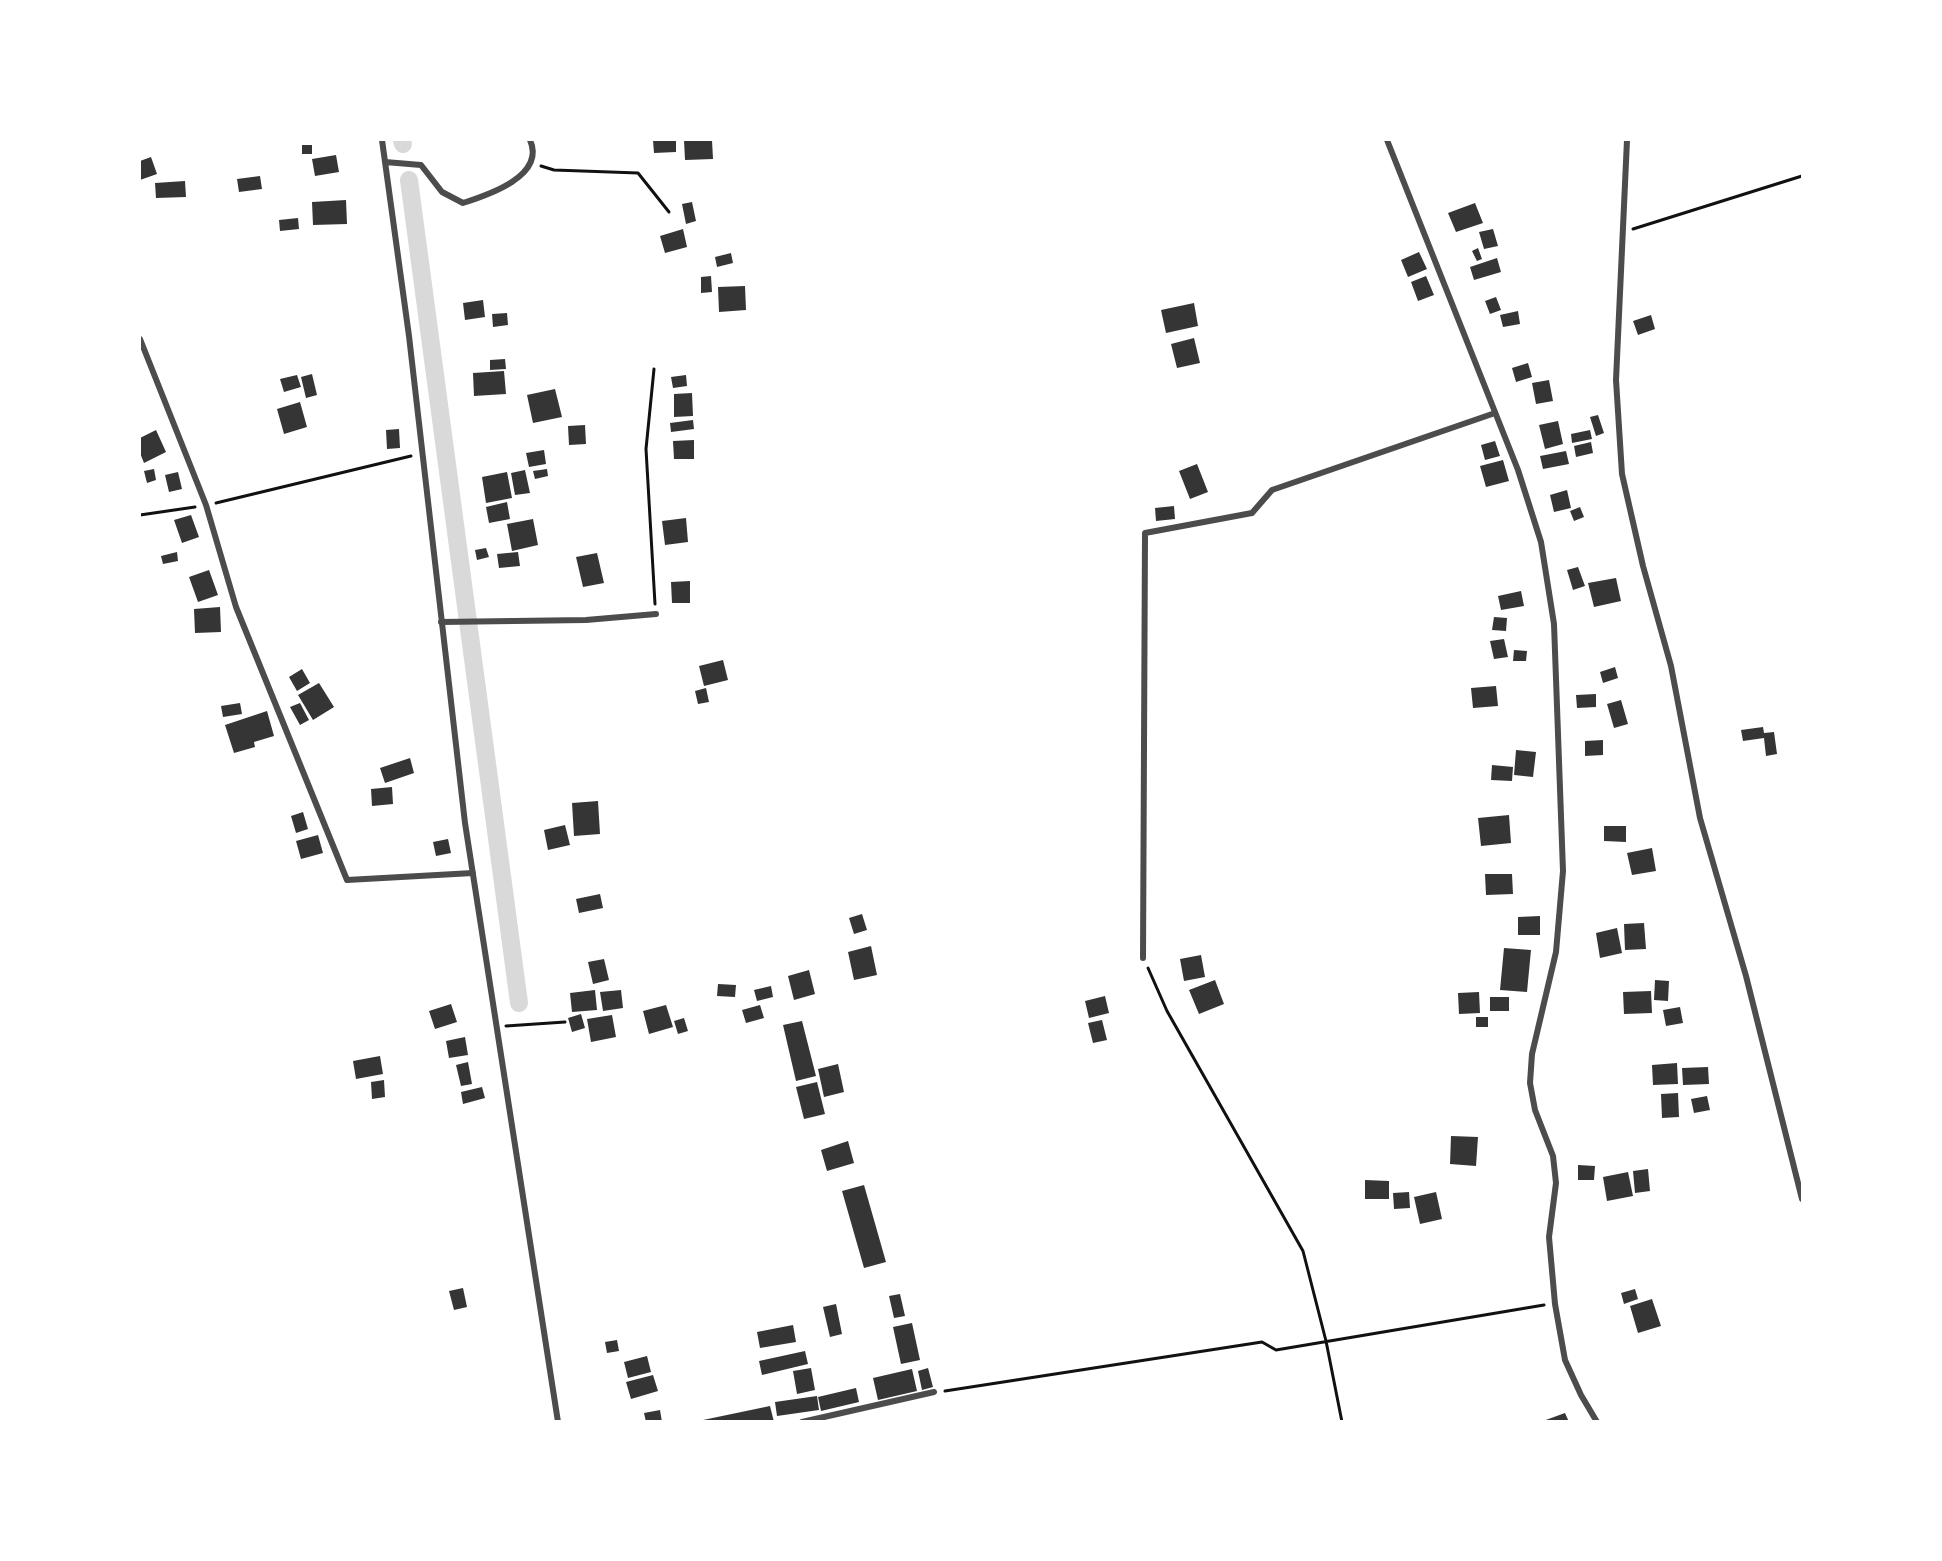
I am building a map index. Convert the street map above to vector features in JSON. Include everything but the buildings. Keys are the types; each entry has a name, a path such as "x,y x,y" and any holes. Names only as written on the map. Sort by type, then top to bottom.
{"street":[{"path":"382,140 472,873 498,1026 558,1422"},
{"path":"385,162 421,165 441,192 463,203 505,189 531,163 530,140"},
{"path":"1387,140 1518,470 1541,542 1554,624 1563,871 1556,952 1532,1054 1530,1083 1535,1110 1554,1165 1556,1183 1549,1237 1555,1304 1565,1360 1581,1395 1597,1422"},
{"path":"1627,140 1616,380 1622,474 1643,566 1671,666 1700,818 1746,976 1803,1199"},
{"path":"140,339 206,505 236,607 306,785 347,880 472,873"},
{"path":"1143,958 1145,533 1252,513 1272,490 1495,413"},
{"path":"441,622 586,620 656,614"},
{"path":"802,1422 934,1392"}],"path":[{"path":"531,163 554,170 638,173 669,212"},
{"path":"1622,232 1655,224 1732,197 1803,176"},
{"path":"654,369 646,449 656,614"},
{"path":"140,515 206,505 422,454"},
{"path":"1143,958 1167,1011 1303,1251 1326,1341 1342,1422"},
{"path":"498,1026 565,1022"},
{"path":"934,1392 1262,1342 1276,1350 1555,1304"}],"waterway":[{"path":"402,140 403,144"},
{"path":"409,180 519,1003"}]}
